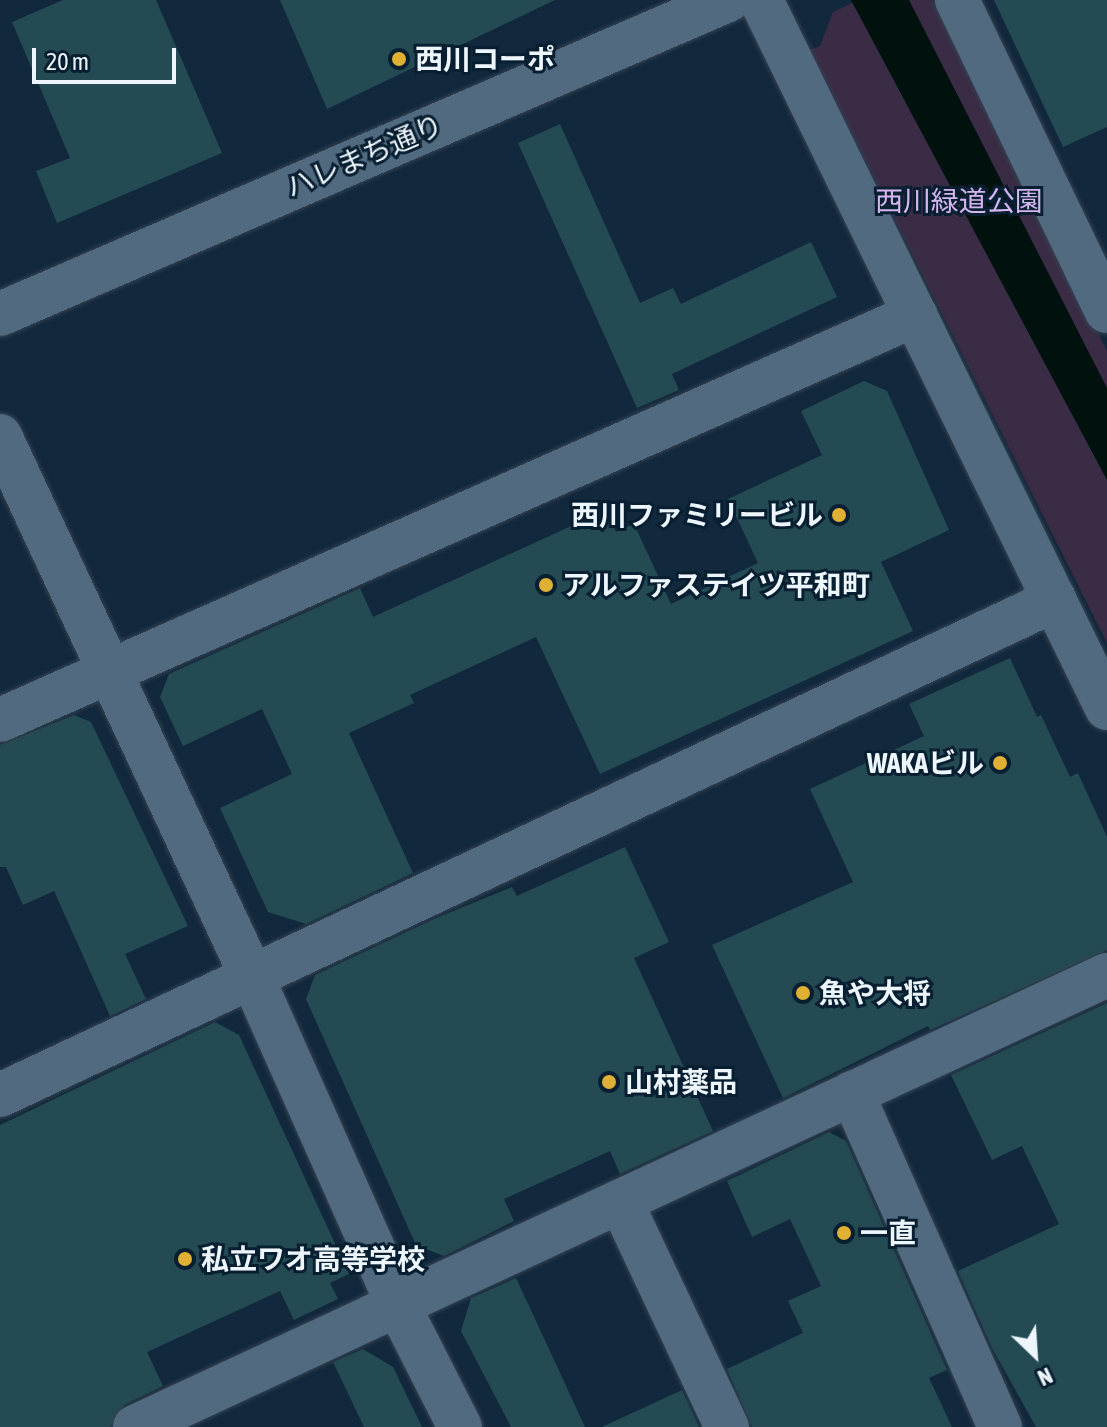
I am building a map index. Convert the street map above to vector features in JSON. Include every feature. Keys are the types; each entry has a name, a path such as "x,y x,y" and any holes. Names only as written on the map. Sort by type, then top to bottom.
{"street":[{"name":"ハレまち通り","path":"0,314 728,0"},
{"path":"761,0 1107,708"},
{"path":"957,0 1107,311"},
{"path":"0,720 915,315"},
{"path":"0,436 108,674 253,979 398,1305 460,1427"},
{"path":"0,1095 253,979 1055,600"},
{"path":"135,1427 1107,975"},
{"path":"852,1093 1000,1427"},
{"path":"621,1202 727,1427"}],"green space":[{"name":"西川緑道公園","path":"859,0 932,0 1107,351 1107,643 810,50 820,46 833,12"}],"shaded area":[{"path":"851,0 909,0 1107,388 1107,480"}],"building":[{"path":"63,0 156,0 222,153 57,223 36,171 70,158 12,22"},
{"path":"280,0 555,0 327,109"},
{"path":"994,0 1107,0 1107,127 1063,147"},
{"path":"560,124 640,303 673,288 681,304 811,242 837,297 672,374 679,390 637,408 518,143"},
{"path":"864,381 887,391 949,530 881,562 913,631 600,774 536,637 410,695 414,703 349,733 413,873 306,924 268,912 220,808 292,774 262,709 183,746 160,697 169,674 360,588 373,617 606,510 616,532 634,524 671,604 758,563 728,499 822,455 801,411"},
{"path":"1010,658 1037,717 1041,715 1070,777 1078,773 1107,837 1107,950 930,1030 928,1026 783,1098 712,945 853,882 810,789 924,736 909,704"},
{"path":"74,715 91,722 188,926 125,954 146,999 110,1016 54,891 23,905 6,867 0,867 0,745"},
{"path":"625,847 669,942 634,958 713,1131 620,1174 610,1151 504,1199 514,1221 444,1256 416,1245 306,999 315,975 434,919 512,887 517,896"},
{"path":"1107,1003 1107,1427 1036,1427 992,1348 958,1271 1059,1224 1022,1146 992,1160 951,1075"},
{"path":"215,1022 239,1035 349,1274 330,1283 338,1299 294,1320 280,1291 147,1352 163,1386 124,1405 110,1427 0,1427 0,1125"},
{"path":"829,1132 846,1141 947,1370 929,1378 952,1427 752,1427 727,1369 803,1333 788,1301 821,1286 790,1219 752,1237 727,1181"},
{"path":"516,1278 585,1427 511,1427 461,1331 471,1298"},
{"path":"363,1349 393,1367 422,1427 364,1427 333,1362"},
{"path":"682,1390 699,1427 602,1427"}],"place":[{"name":"西川コーポ","path":"399,59"},
{"name":"西川ファミリービル","path":"839,515"},
{"name":"アルファステイツ平和町","path":"546,585"},
{"name":"WAKAビル","path":"1000,763"},
{"name":"魚や大将","path":"803,993"},
{"name":"山村薬品","path":"609,1082"},
{"name":"一直","path":"844,1233"},
{"name":"私立ワオ高等学校","path":"185,1259"}]}
